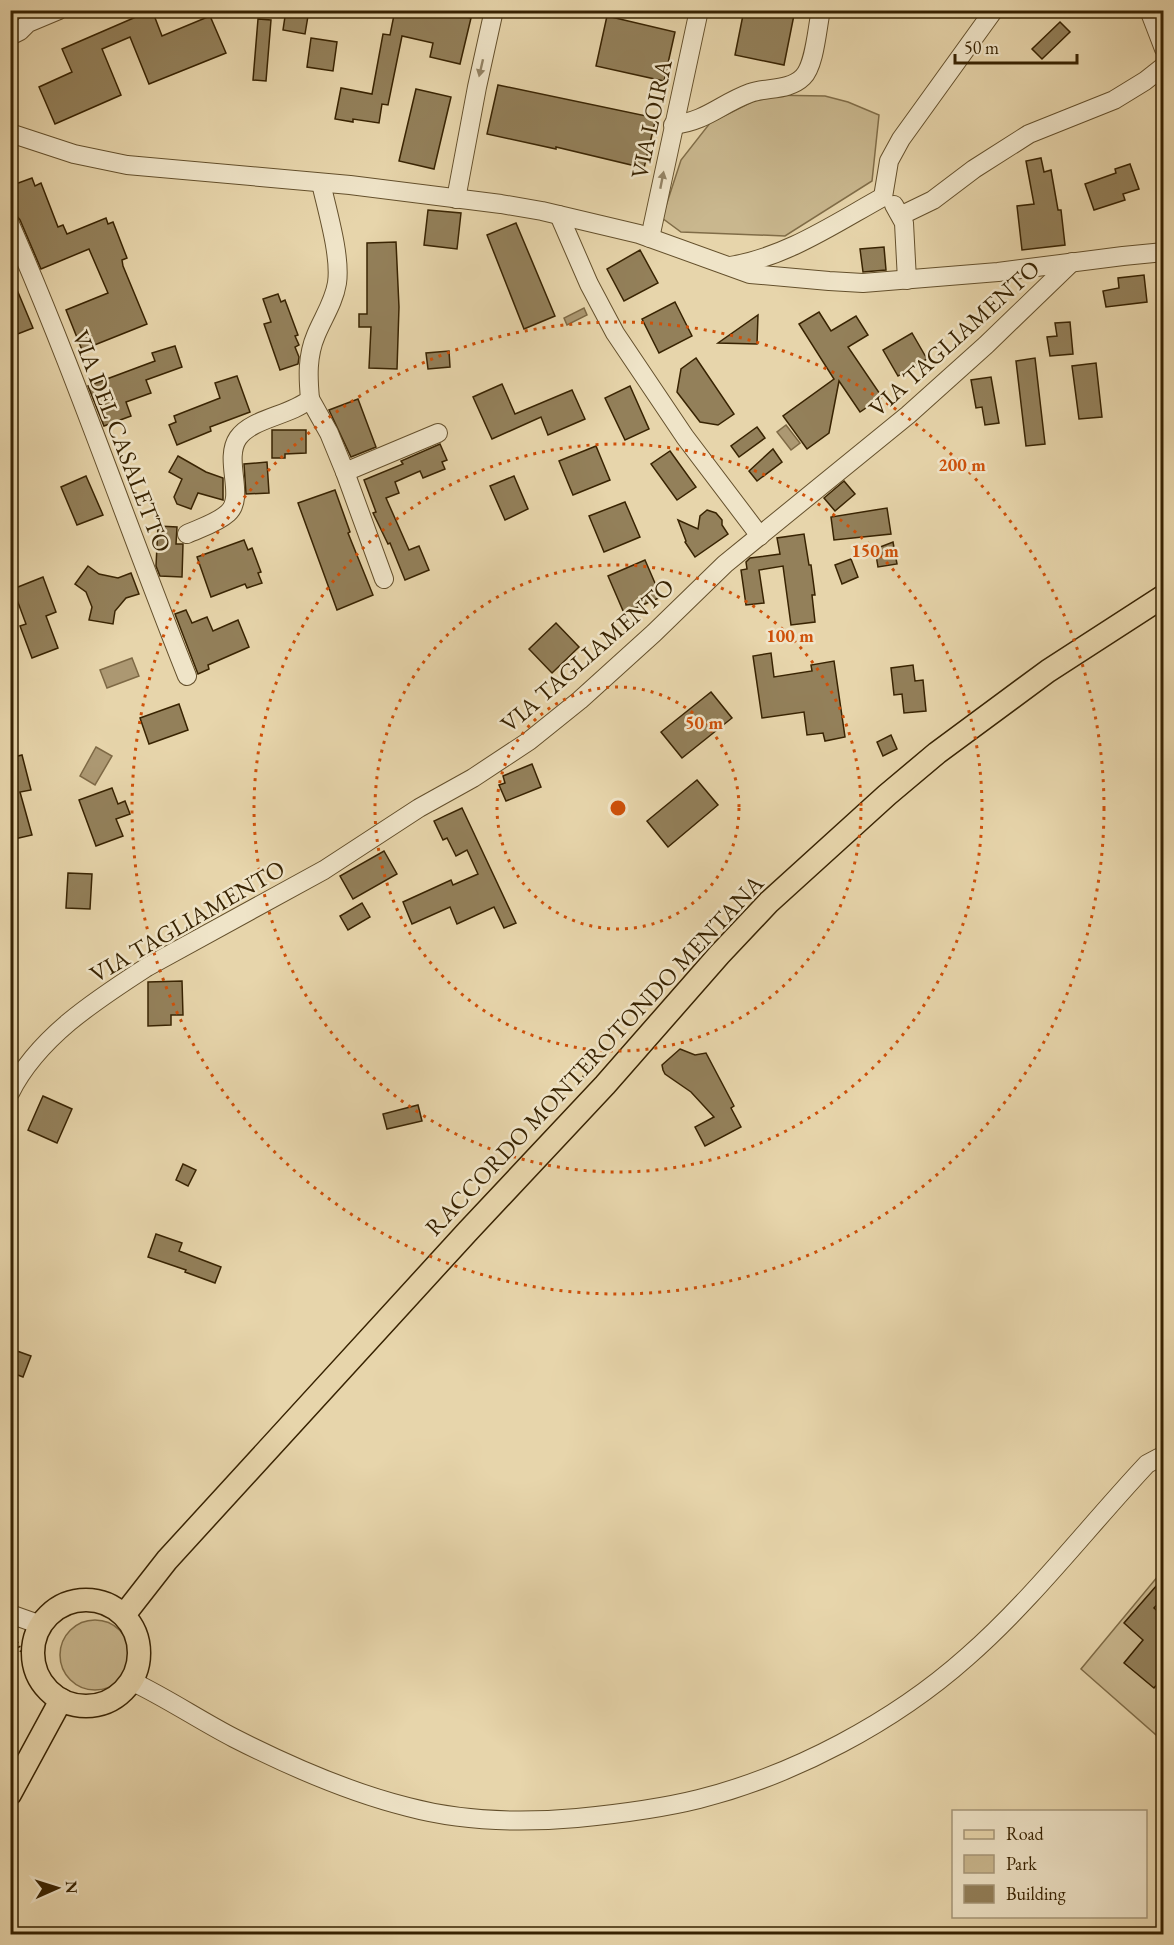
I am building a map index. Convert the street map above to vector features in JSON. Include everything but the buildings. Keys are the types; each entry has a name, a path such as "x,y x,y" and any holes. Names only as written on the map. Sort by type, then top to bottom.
{"main road":[{"name":"RACCORDO MONTEROTONDO MENTANA","path":"124,1615 175,1551 604,1085 718,955 769,902 937,753 1048,671 1164,596"},
{"path":"10,1794 52,1699 35,1667 33,1652 35,1638 41,1625 51,1613 65,1604 80,1600 96,1600 124,1615 134,1630 139,1647 138,1665 131,1681 121,1693 108,1702 100,1704 76,1705 52,1699"}],"street":[{"path":"10,36 21,32 19,24 59,10"},
{"path":"456,199 494,10"},
{"name":"VIA LOIRA","path":"650,238 699,10"},
{"path":"674,125 706,117 751,92 791,85 802,78 810,67 821,10"},
{"path":"883,197 889,161 901,139 994,10"},
{"path":"1149,10 1164,49"},
{"path":"902,215 933,200 1014,143 1036,131 1114,100 1164,66"},
{"path":"10,133 42,145 108,162 501,204 559,215 650,238 750,274 829,282 907,280 998,272 1164,252"},
{"path":"321,183 338,274 333,296 311,350 308,372 310,399 329,434 345,472 384,579"},
{"path":"883,197 894,204 902,215 906,230 907,280"},
{"path":"729,266 763,259 784,250 883,197"},
{"path":"559,215 589,284 615,333 685,437 760,536"},
{"name":"VIA DEL CASALETTO","path":"10,224 57,336 187,676"},
{"name":"VIA TAGLIAMENTO","path":"10,1093 33,1058 50,1040 75,1017 123,982 324,870 419,808 473,778 529,741 580,700 725,564 908,415 986,345 1072,262"},
{"path":"187,534 223,517 233,507 235,495 232,456 238,438 254,427 297,409 310,399"},
{"path":"345,472 438,433"},
{"path":"131,1681 231,1737 287,1764 406,1807 467,1819 528,1821 622,1813 673,1805 729,1791 792,1766 858,1733 942,1679 994,1632 1045,1580 1141,1471 1152,1460 1164,1455"},
{"path":"10,1614 41,1625"}],"path":[{"path":"10,1632 15,1634 52,1699"}],"green space":[{"path":"766,95 825,96 848,102 879,115 872,181 785,236 681,232 662,218 681,160 710,123"},
{"path":"1163,1570 1163,1741 1081,1669"},
{"path":"95,1620 108,1623 120,1630 127,1642 130,1655 127,1668 120,1680 108,1687 95,1690 82,1687 70,1680 63,1668 60,1655 63,1642 70,1630 82,1623"}],"shaded area":[{"path":"584,308 587,315 567,325 564,318"},
{"path":"786,425 800,443 791,450 777,432"},
{"path":"132,658 139,676 107,688 100,670"},
{"path":"96,747 112,756 95,785 80,776"}]}
